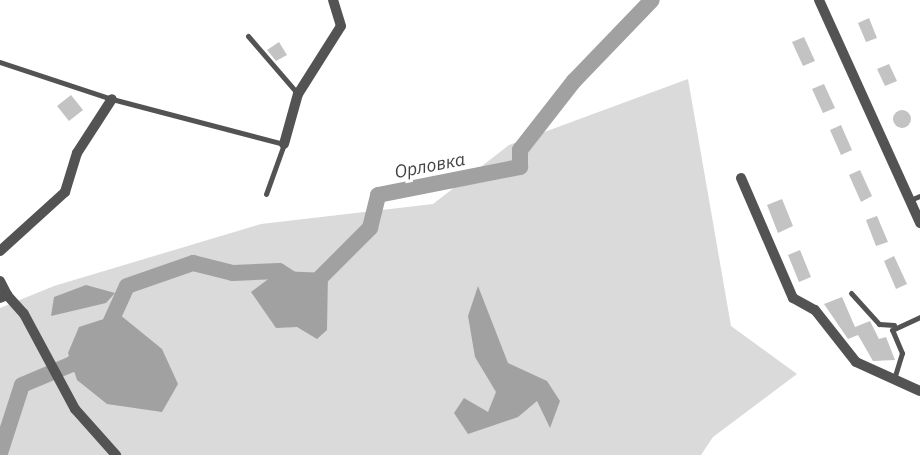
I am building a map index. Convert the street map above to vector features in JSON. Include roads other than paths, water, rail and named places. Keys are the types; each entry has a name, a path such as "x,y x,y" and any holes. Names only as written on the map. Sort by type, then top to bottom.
{"street":[{"path":"284,144 298,94 341,26 333,0"},
{"path":"819,0 915,198 920,223"},
{"path":"0,251 65,192 77,153 112,99"},
{"path":"741,178 793,298 814,310 856,362 920,391"},
{"path":"0,281 3,297 55,372 90,431 116,455"}],"lane":[{"path":"248,36 298,94"},
{"path":"0,62 112,99 284,144 266,194"},
{"path":"851,293 879,324 894,325 920,317"},
{"path":"894,325 902,353 894,381"}],"waterway":[{"name":"Орловка","path":"0,453 22,385 72,364 102,341 127,286 193,263 233,273 279,271 308,290 370,228 378,195 520,167 520,150 574,81 652,0"}]}
